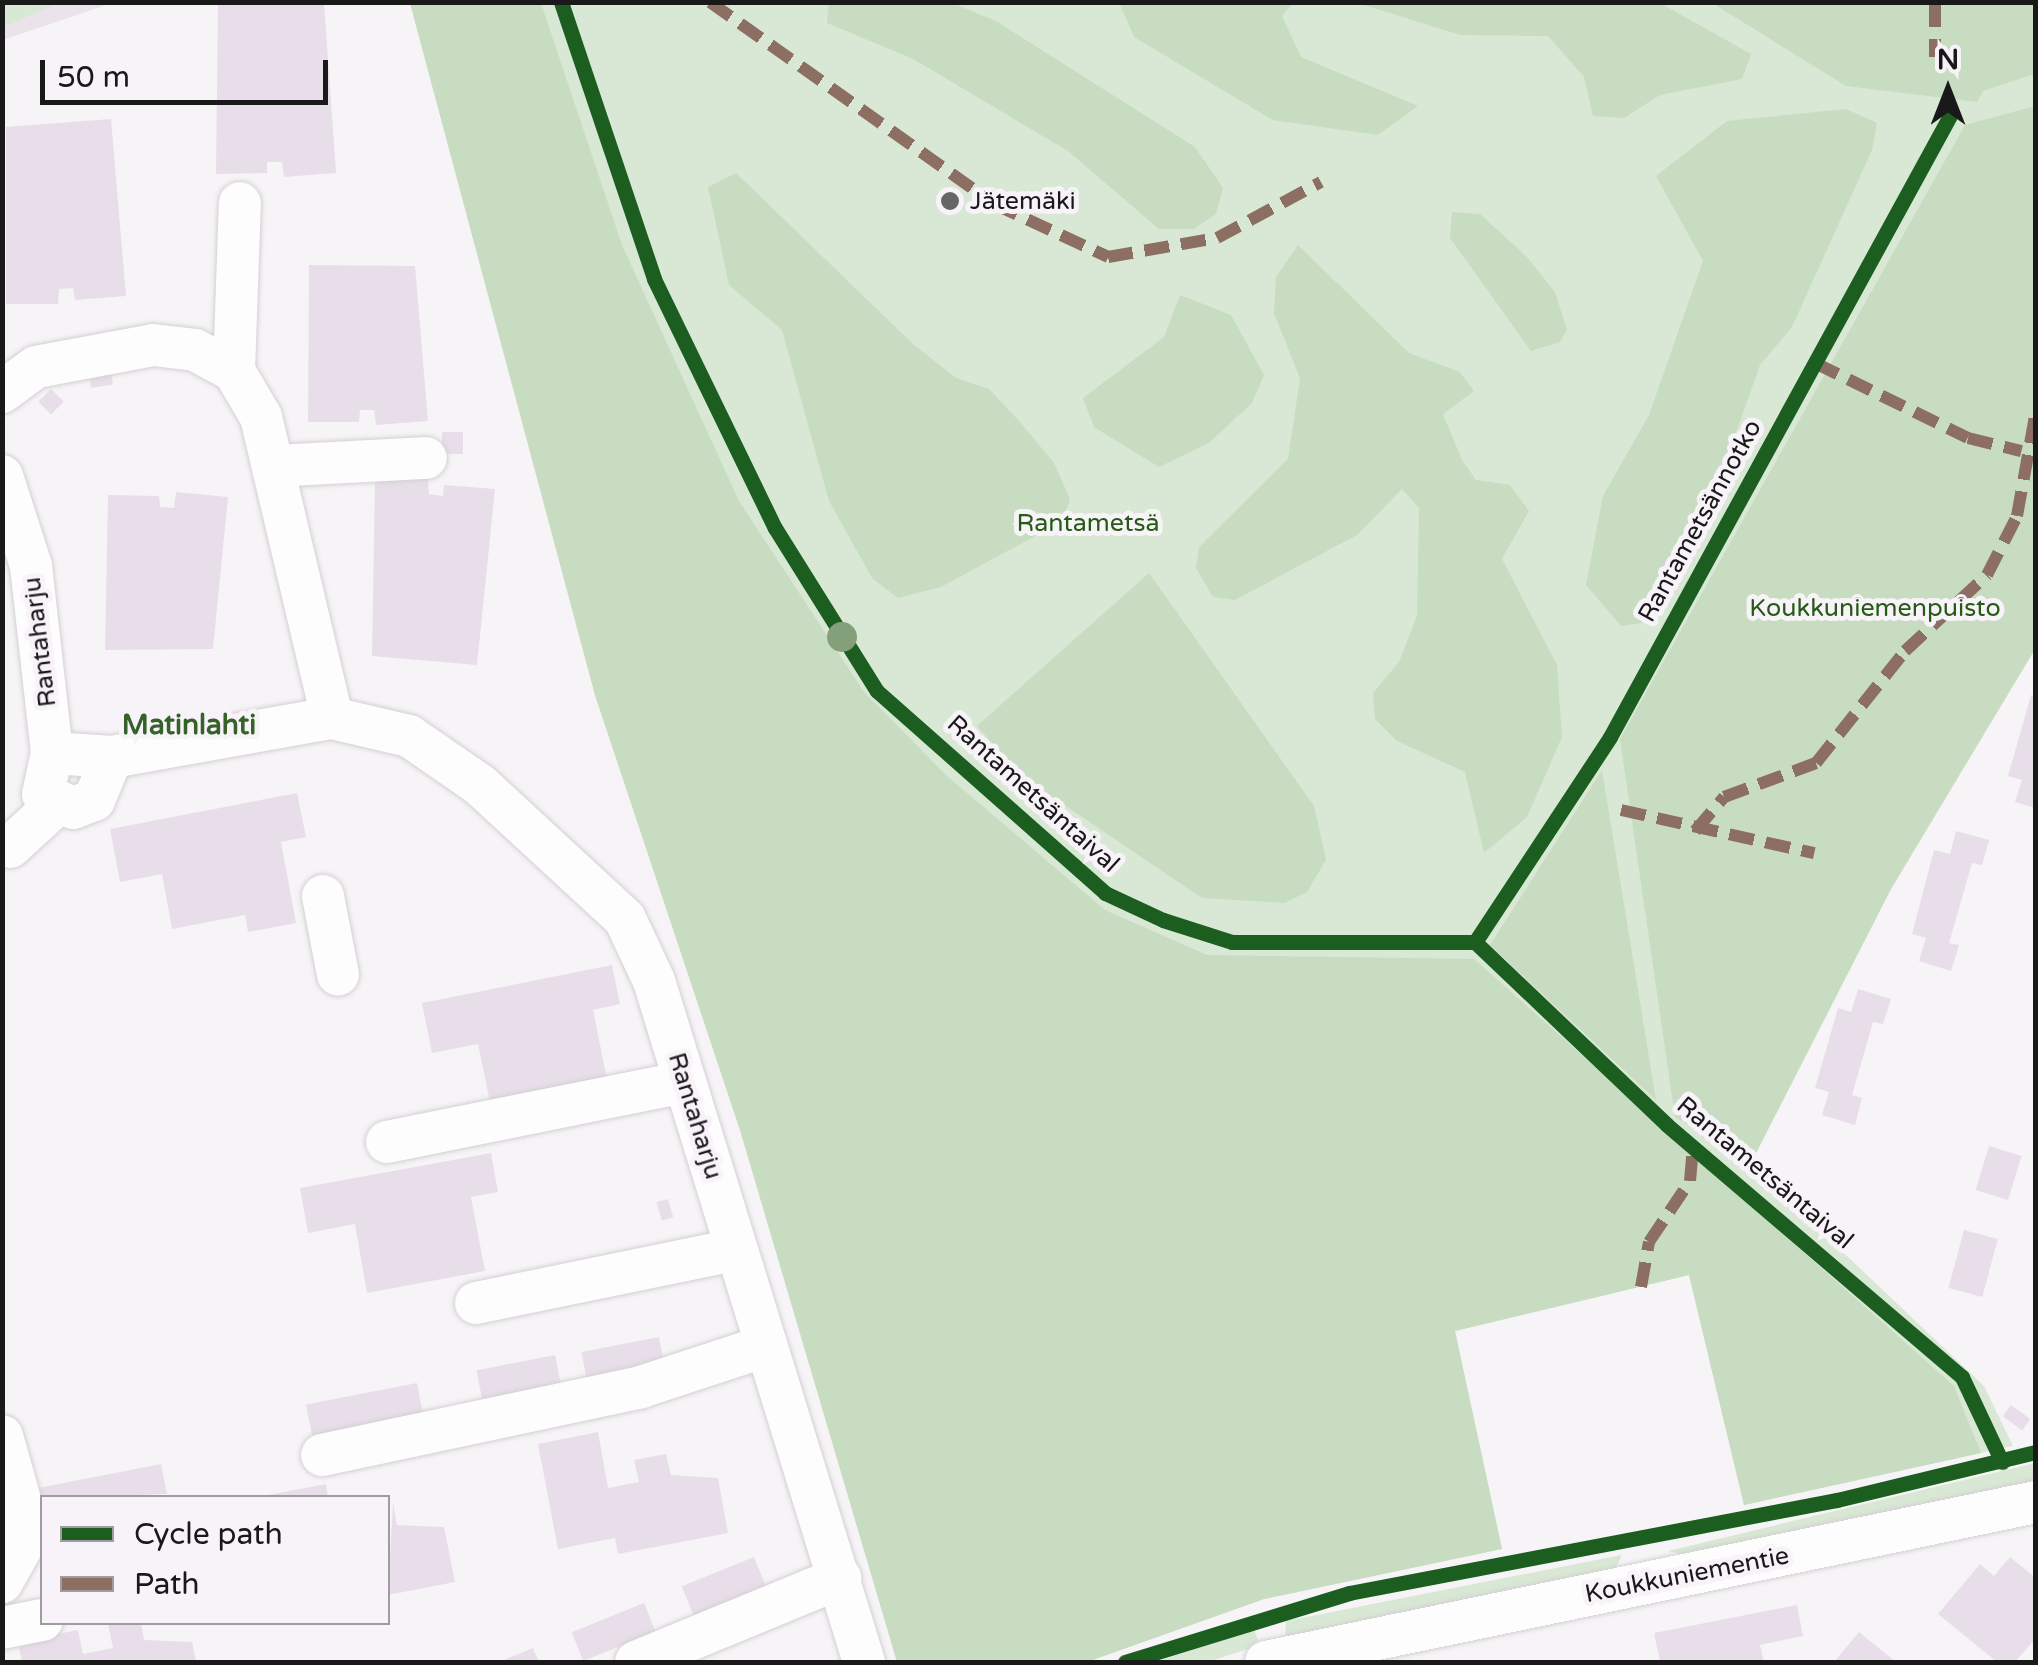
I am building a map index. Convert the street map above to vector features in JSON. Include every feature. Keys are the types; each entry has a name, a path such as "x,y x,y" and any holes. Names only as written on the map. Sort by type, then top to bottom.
{"street":[{"path":"234,371 240,204"},
{"path":"2,392 36,367 153,345 195,350 234,371 261,417 332,718"},
{"path":"274,466 426,458"},
{"name":"Rantaharju","path":"2,476 31,566 52,753 40,773 43,794 57,804"},
{"name":"Rantaharju","path":"52,753 112,757 332,718 409,736 480,785 625,919 685,1082 864,1662"},
{"path":"10,847 57,804 94,800 112,757"},
{"path":"322,896 338,976"},
{"path":"387,1142 685,1082"},
{"path":"476,1303 734,1250"},
{"path":"322,1455 641,1387 766,1346"},
{"path":"2,1436 24,1531 2,1582"},
{"name":"Koukkuniementie","path":"1266,1662 1340,1654 2036,1502"},
{"path":"636,1662 840,1578"},
{"path":"2,1628 40,1620"}],"shaded area":[{"path":"3,3 112,3 3,40"}],"green space":[{"path":"3,2 59,2 59,3 3,27"},
{"path":"829,2 952,3 996,21 1195,147 1223,188 1216,214 1194,229 1159,229 1068,151 913,59 827,23"},
{"path":"1119,2 1293,3 1282,16 1301,57 1418,106 1378,135 1273,120 1134,37"},
{"name":"Rantametsä","path":"410,3 2035,3 2035,649 1891,889 1750,1164 1984,1386 2013,1446 1744,1505 1689,1275 1455,1331 1502,1549 1264,1599 1087,1662 897,1662 740,1130 595,695"},
{"path":"410,3 541,3 622,245 739,501 864,692 947,776 1105,910 1207,955 1474,959 1954,1386 1981,1453 1744,1505 1689,1275 1455,1331 1502,1549 1264,1599 1087,1662 897,1662 740,1130 595,695"},
{"path":"1358,3 1660,3 1751,54 1742,79 1660,95 1624,118 1593,116 1584,77 1548,36 1460,35"},
{"path":"1712,3 2035,3 2035,74 1983,91 1977,102 1846,86"},
{"name":"Koukkuniemenpuisto","path":"2035,106 2035,649 1891,889 1750,1165 1675,1117 1620,739 1965,125"},
{"path":"1846,109 1877,123 1872,150 1792,327 1760,365 1715,492 1641,623 1621,626 1586,585 1603,496 1649,415 1703,261 1656,176 1727,121"},
{"path":"736,173 913,344 956,378 989,389 1054,463 1070,499 1063,521 941,587 898,598 872,578 829,501 782,330 729,285 708,187"},
{"path":"1452,212 1480,214 1526,256 1555,292 1567,330 1560,342 1531,351 1450,238"},
{"path":"1298,245 1409,353 1460,372 1474,391 1443,414 1462,460 1476,480 1510,485 1529,511 1502,559 1557,665 1562,737 1527,817 1484,853 1465,772 1397,741 1375,719 1373,693 1399,662 1417,616 1419,508 1402,489 1357,535 1235,600 1213,597 1196,568 1199,547 1288,459 1300,378 1274,313 1276,277"},
{"path":"1180,295 1231,315 1264,375 1252,403 1209,443 1159,467 1094,427 1083,398 1164,337"},
{"path":"1149,573 1314,806 1326,860 1307,892 1285,903 1202,898 1020,775 977,726"},
{"path":"1602,770 1656,1100 1490,945"},
{"path":"2035,1463 2035,1482 1690,1556 1668,1551"},
{"path":"1622,1555 1614,1571 1285,1638 1286,1621"},
{"path":"1254,1630 1260,1645 1208,1662 1155,1662"}],"building":[{"path":"218,2 324,2 336,173 284,177 282,162 267,162 267,173 216,174"},
{"path":"111,119 126,296 75,300 73,288 59,289 58,304 6,304 6,127"},
{"path":"309,265 415,266 428,421 376,425 374,410 360,410 359,422 308,422"},
{"path":"110,364 113,385 91,388 88,367"},
{"path":"51,389 64,402 51,414 38,402"},
{"path":"442,432 463,432 463,454 442,454"},
{"path":"375,479 428,479 429,494 443,496 444,485 495,489 477,665 372,656"},
{"path":"176,492 228,497 213,649 105,650 108,495 159,496 160,507 174,508"},
{"path":"2031,695 2036,696 2036,808 2015,802 2022,780 2008,776"},
{"path":"297,793 306,837 281,842 296,923 248,932 245,915 172,929 162,874 120,882 110,829"},
{"path":"1956,831 1989,840 1982,865 1972,863 1949,943 1959,945 1951,971 1919,961 1926,938 1912,934 1934,850 1950,854"},
{"path":"612,965 620,1004 593,1010 608,1084 491,1107 478,1044 432,1053 422,1003"},
{"path":"1858,989 1891,999 1883,1024 1873,1022 1852,1095 1862,1098 1855,1125 1822,1115 1829,1092 1815,1088 1838,1008 1851,1012"},
{"path":"1989,1146 2022,1156 2008,1200 1976,1190"},
{"path":"491,1153 498,1192 471,1197 485,1271 367,1293 355,1224 308,1233 300,1188"},
{"path":"668,1199 673,1217 662,1221 656,1202"},
{"path":"1964,1230 1998,1239 1982,1297 1948,1288"},
{"path":"659,1337 665,1367 587,1383 581,1352"},
{"path":"555,1355 561,1386 483,1402 476,1370"},
{"path":"417,1383 423,1414 312,1436 306,1405"},
{"path":"2011,1405 2030,1419 2022,1430 2003,1416"},
{"path":"598,1432 608,1488 639,1482 634,1460 666,1454 671,1475 718,1478 728,1533 618,1554 615,1538 558,1549 538,1444"},
{"path":"161,1464 167,1494 39,1498 38,1488"},
{"path":"326,1484 328,1495 268,1495"},
{"path":"393,1503 397,1525 444,1527 455,1582 390,1595"},
{"path":"754,1557 766,1586 693,1615 682,1586"},
{"path":"2010,1557 2036,1578 2036,1638 2015,1662 1997,1662 1938,1614 1980,1564 1994,1576"},
{"path":"644,1603 656,1632 583,1661 572,1632"},
{"path":"1797,1605 1803,1636 1760,1645 1764,1662 1660,1662 1654,1633"},
{"path":"108,1625 142,1625 144,1640 192,1642 196,1662 22,1662 18,1642 78,1630 83,1654 113,1648"},
{"path":"1859,1632 1896,1662 1834,1662"},
{"path":"533,1648 539,1662 499,1662"}],"marked path":[{"path":"710,2 994,204 1108,257 1217,238 1321,182"},
{"path":"1935,2 1935,57"},
{"path":"1815,363 1968,438 2021,451"},
{"path":"1695,831 1724,797 1816,763 1905,651 1987,575 2017,516 2036,410"},
{"path":"1621,810 1814,853"},
{"path":"1641,1287 1649,1242 1690,1181 1693,1147"}],"cycle path":[{"name":"Rantametsäntaival","path":"561,2 654,279 775,528 877,691 1105,893 1163,920 1232,942 1475,942 1667,1125 1962,1377 2002,1462"},
{"name":"Rantametsännotko","path":"1475,942 1610,737 1951,114"},
{"path":"1125,1662 1349,1593 1837,1500 2036,1452"}],"place":[{"name":"Jätemäki","path":"950,201"}],"district":[{"name":"Matinlahti","path":"189,725"}]}
